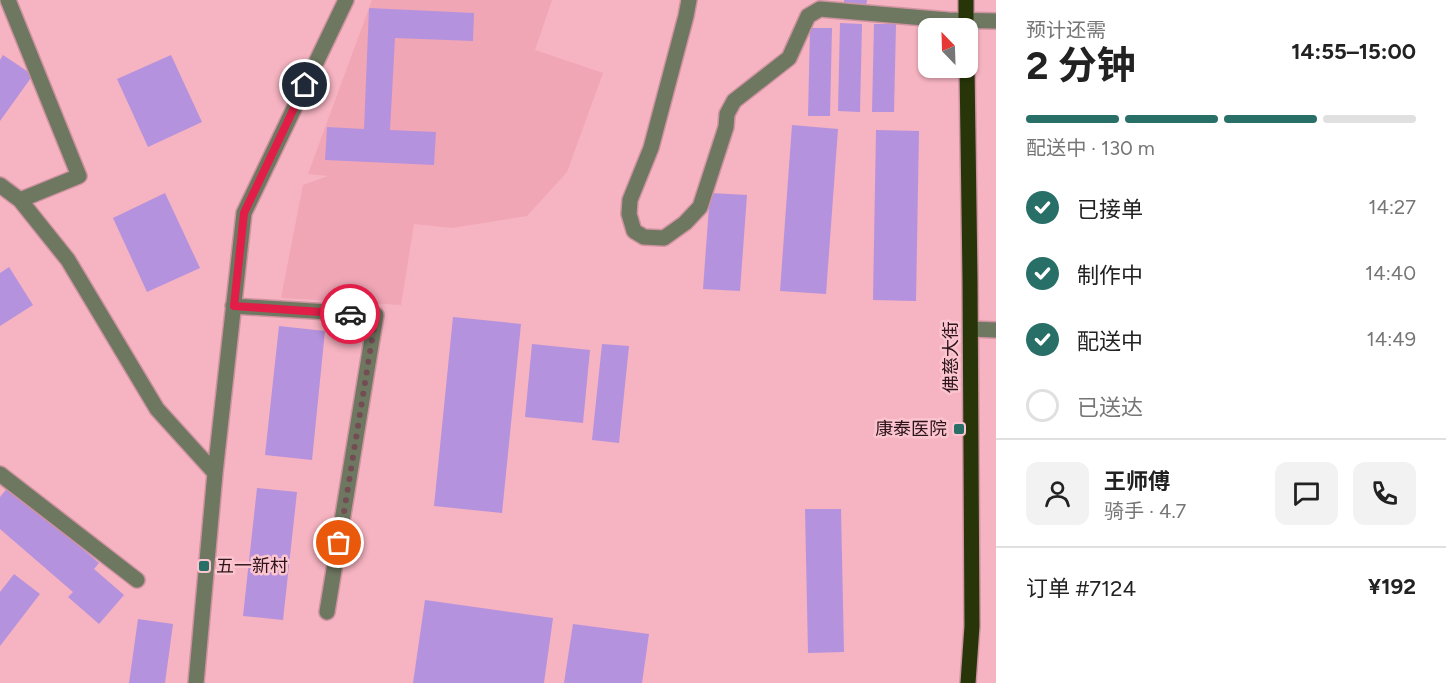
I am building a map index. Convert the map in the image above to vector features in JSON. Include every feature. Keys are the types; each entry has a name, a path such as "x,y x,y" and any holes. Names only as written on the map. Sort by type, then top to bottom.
{"main road":[{"path":"966,0 966,18"},
{"name":"佛慈大街","path":"967,78 972,626 968,683"}],"street":[{"path":"8,0 79,176 20,200"},
{"path":"196,683 215,473 244,213 346,0"},
{"path":"689,0 651,148 630,200 629,214 634,231 645,237 664,238 685,223 700,207 726,127 727,114 734,101 789,58 808,16 820,9 925,18"},
{"path":"978,23 996,21"},
{"path":"0,185 20,200 68,260 157,409 215,473"},
{"path":"234,306 376,315 327,612"},
{"path":"970,329 996,330"},
{"path":"0,474 137,580"}],"shaded area":[{"path":"372,0 552,0 535,50 603,73 567,172 527,216 452,228 414,224 401,305 281,298 303,185 328,176 308,174"}],"building":[{"path":"844,0 867,0 866,7 844,7"},
{"path":"369,8 474,13 473,41 395,38 390,130 436,132 434,165 325,160 327,127 364,129"},
{"path":"840,23 862,24 860,112 838,111"},
{"path":"874,24 896,24 894,112 872,112"},
{"path":"810,28 832,28 830,116 808,116"},
{"path":"3,55 33,75 0,121 0,60"},
{"path":"171,55 202,122 148,147 117,79"},
{"path":"792,125 838,129 826,294 780,291"},
{"path":"876,130 919,131 916,301 873,300"},
{"path":"165,193 200,268 147,292 113,218"},
{"path":"710,193 747,195 740,291 703,289"},
{"path":"9,267 33,305 0,326 0,273"},
{"path":"453,317 521,324 502,513 434,506"},
{"path":"279,326 325,331 312,460 265,455"},
{"path":"532,344 590,350 583,423 525,417"},
{"path":"602,344 629,346 619,443 592,440"},
{"path":"9,486 99,563 94,569 124,595 99,624 68,597 73,592 0,529 0,497"},
{"path":"257,488 297,492 283,620 243,616"},
{"path":"805,509 841,509 844,652 808,653"},
{"path":"14,574 40,594 0,646 0,592"},
{"path":"425,600 553,618 544,683 413,683"},
{"path":"138,619 173,624 165,683 129,683"},
{"path":"573,624 649,634 642,683 564,683"}],"way so far":[{"path":"339,543 376,315 350,314"}],"place":[{"name":"康泰医院","path":"959,429"},
{"name":"五一新村","path":"204,566"}],"route":[{"path":"305,85 244,213 234,306 350,314"}]}
